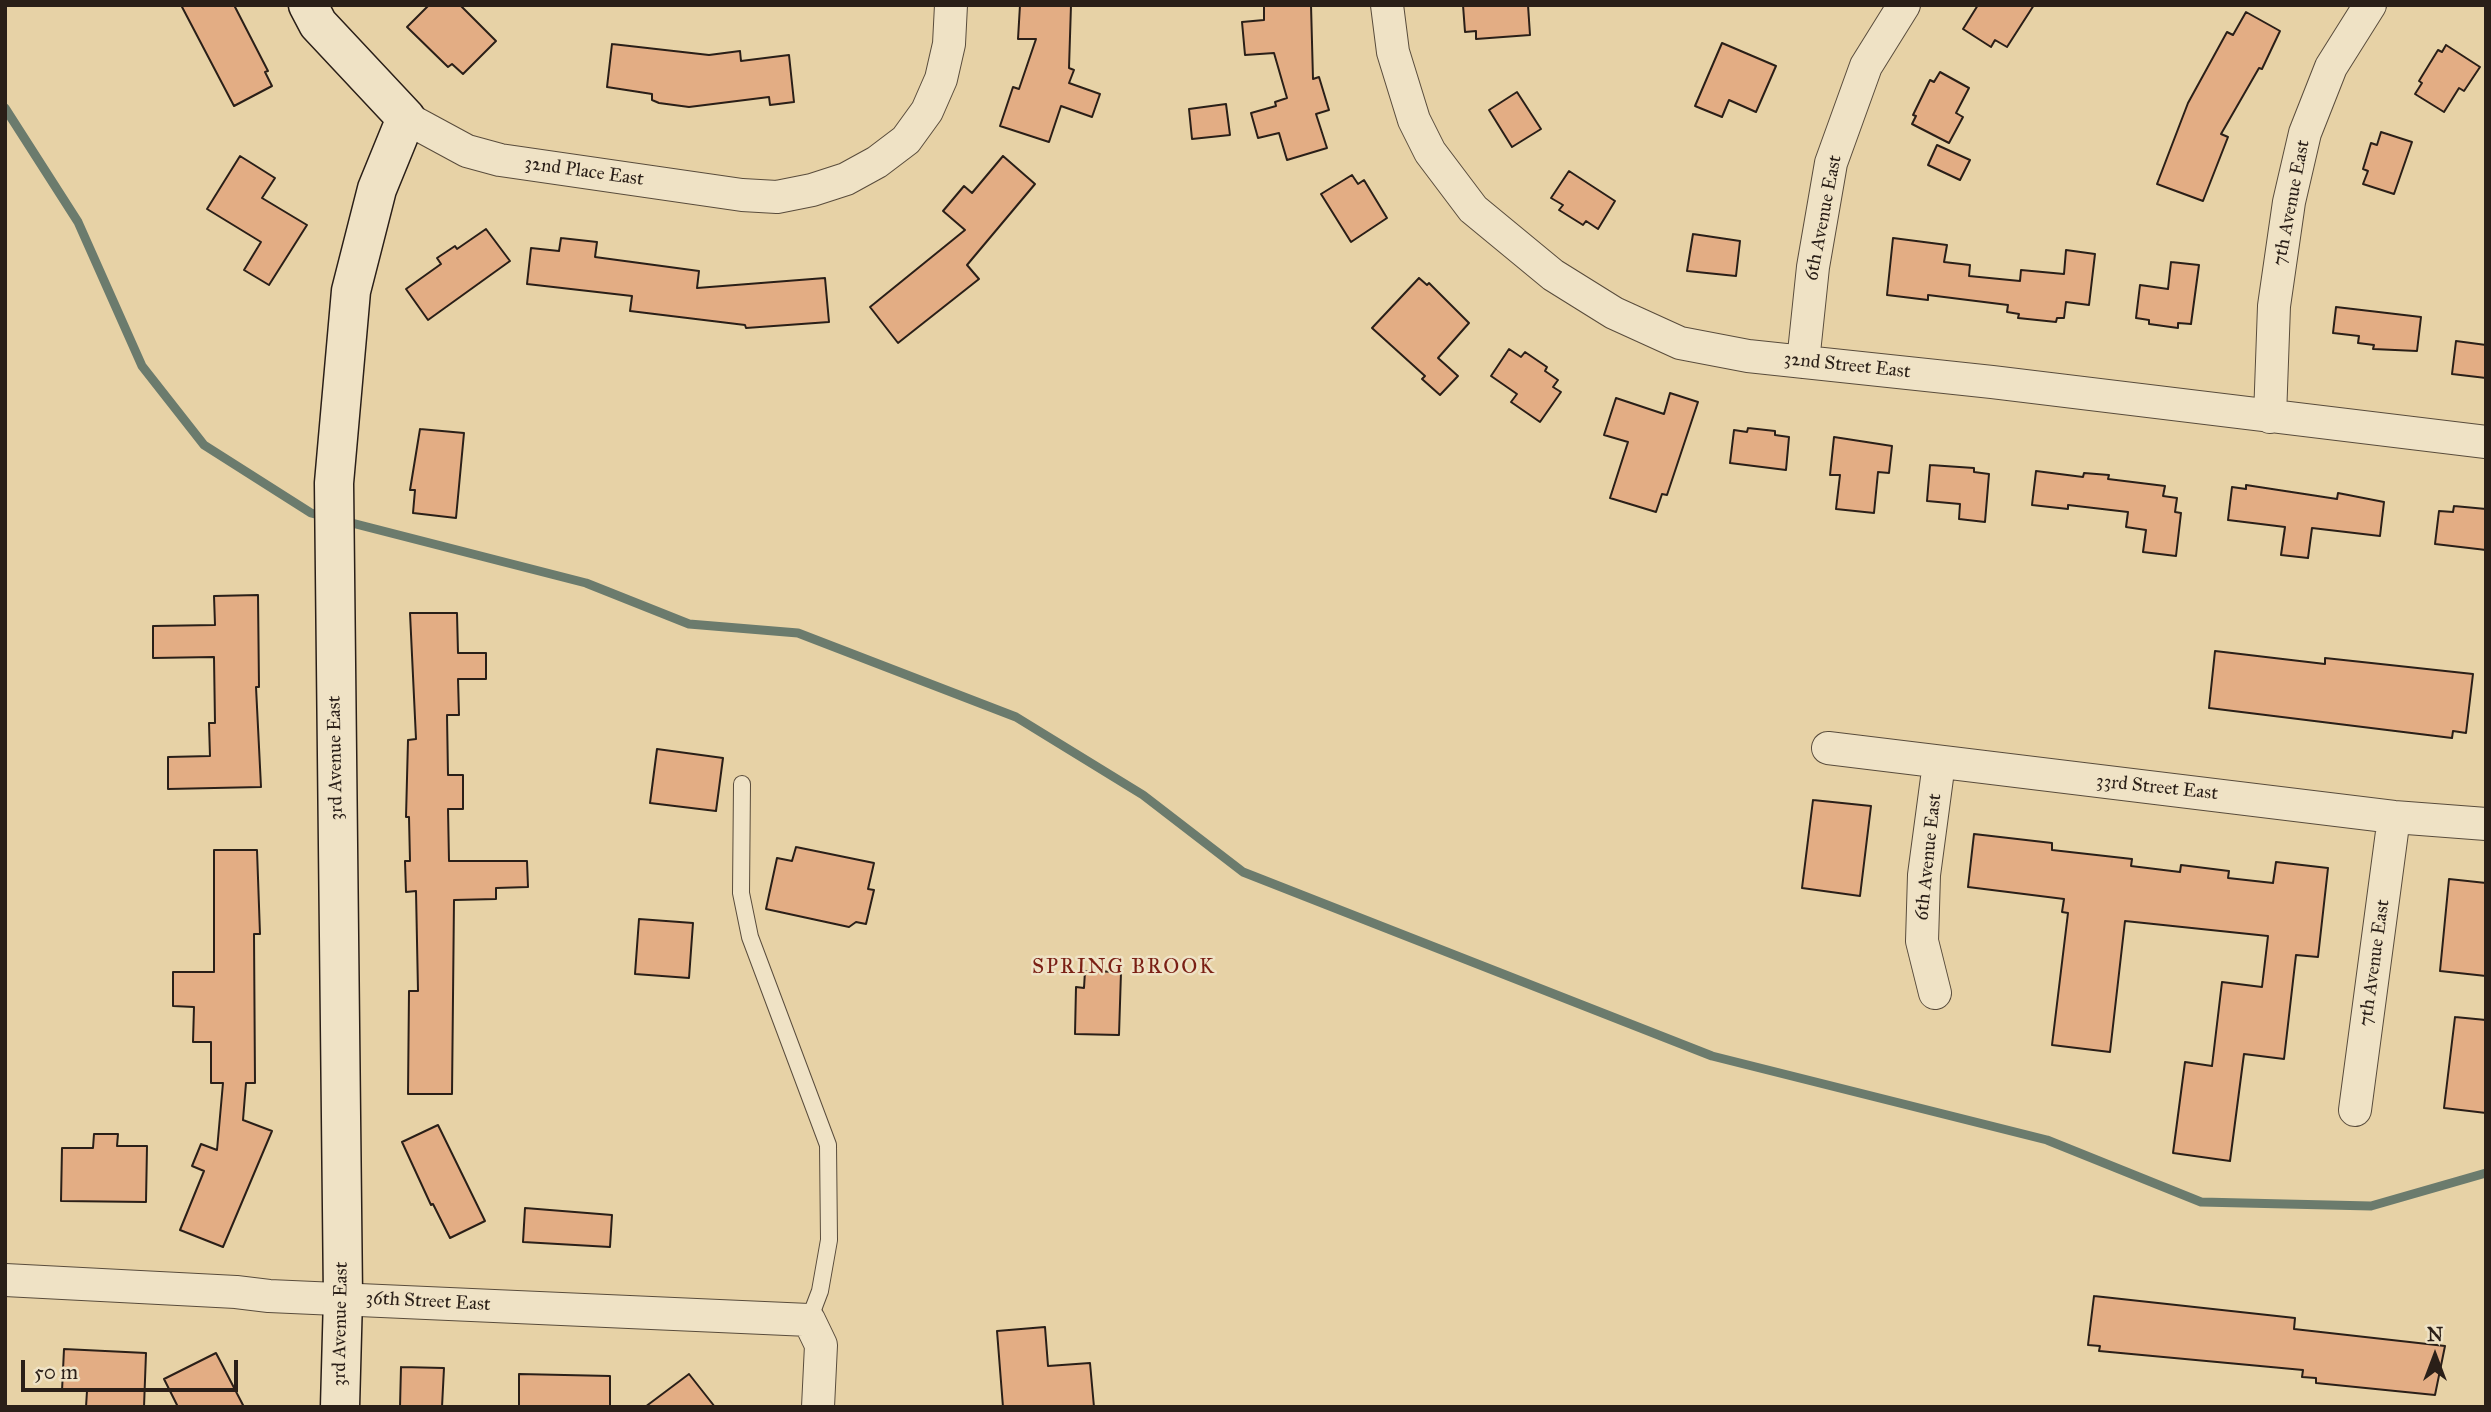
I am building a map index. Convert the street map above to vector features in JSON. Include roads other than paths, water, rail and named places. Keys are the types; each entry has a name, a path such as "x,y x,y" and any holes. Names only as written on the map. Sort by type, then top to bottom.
{"street":[{"name":"32nd Place East","path":"308,5 318,24 407,118 467,151 500,160 777,197 846,179 877,162 906,140 927,111 941,79 949,44 951,5"},
{"name":"32nd Street East","path":"1387,5 1393,52 1414,120 1450,181 1498,232 1553,275 1614,313 1680,342 1748,356 2486,442"},
{"name":"6th Avenue East","path":"1803,362 1813,267 1831,163 1866,66 1904,5"},
{"name":"7th Avenue East","path":"2270,417 2274,306 2289,202 2305,133 2330,67 2370,5"},
{"name":"3rd Avenue East","path":"340,1407 343,1297 334,483 351,291 377,189 407,118"},
{"name":"33rd Street East","path":"1828,748 1939,763 2280,800 2394,817 2486,824"},
{"name":"6th Avenue East","path":"1935,993 1922,941 1924,875 1939,763"},
{"name":"7th Avenue East","path":"2355,1110 2394,817"},
{"name":"36th Street East","path":"5,1280 223,1291 269,1296 343,1297 808,1320"},
{"path":"808,1320 821,1345 818,1407"}],"lane":[{"path":"742,784 741,893 750,937 828,1145 829,1240 820,1291 808,1320"}],"waterway":[{"path":"5,108 78,222 142,366 204,445 311,513 327,517"},
{"path":"344,521 586,583 689,624 798,633 1016,717 1143,795 1243,872 1712,1056 2047,1140 2201,1202 2371,1206 2486,1173"}],"district":[{"name":"SPRING BROOK","path":"1124,968"}]}
